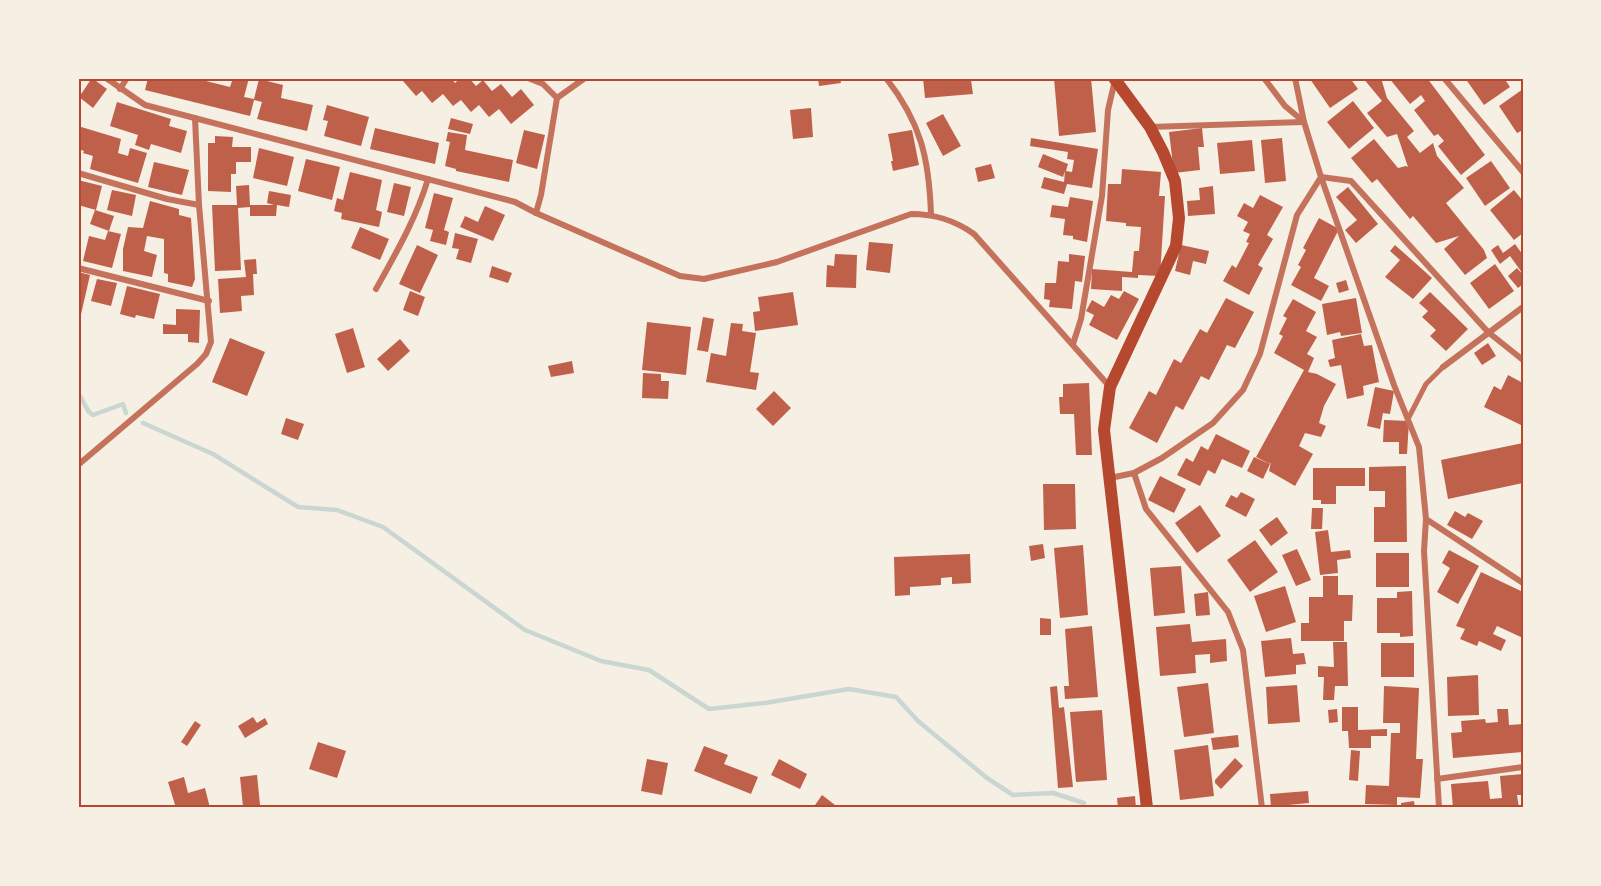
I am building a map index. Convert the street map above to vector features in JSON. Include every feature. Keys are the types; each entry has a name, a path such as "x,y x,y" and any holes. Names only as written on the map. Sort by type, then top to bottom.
{"main road":[{"path":"1114,79 1150,127 1163,152 1175,182 1179,218 1176,246 1110,387 1104,430 1147,808"}],"street":[{"path":"106,78 146,105 515,202 680,276 704,279 777,262 911,214 930,214 960,225 974,234 1110,387"},
{"path":"120,89 127,78"},
{"path":"528,78 543,84 557,98"},
{"path":"536,213 557,98 585,78"},
{"path":"886,78 901,97 916,124 925,153 930,188 930,214"},
{"path":"1264,78 1285,106 1304,122"},
{"path":"1295,78 1304,122 1321,177 1419,447 1426,519 1424,551 1439,808"},
{"path":"1444,78 1523,172"},
{"path":"1073,344 1082,320 1102,196 1108,110 1114,79"},
{"path":"78,465 197,364 206,354 212,342 195,118"},
{"path":"1150,127 1304,122"},
{"path":"78,173 167,199 200,205"},
{"path":"1321,177 1351,180 1488,332 1523,360"},
{"path":"1110,478 1134,473 1162,458 1213,423 1243,390 1260,354 1297,215 1321,177"},
{"path":"376,289 420,206 428,179"},
{"path":"78,268 209,302"},
{"path":"1408,419 1426,384 1443,367 1523,307"},
{"path":"1134,473 1146,509 1228,612 1243,650 1262,808"},
{"path":"1426,519 1523,583"},
{"path":"1437,779 1523,767"}],"building":[{"path":"92,78 107,89 93,108 79,97"},
{"path":"148,78 194,78 230,87 233,78 249,78 244,97 254,99 259,79 283,85 281,98 313,105 307,131 257,119 262,102 254,100 250,116 145,90"},
{"path":"407,78 451,78 455,83 460,78 469,78 476,86 483,80 492,91 501,84 512,97 521,89 534,105 511,124 499,109 489,117 479,105 471,112 461,100 453,106 443,94 432,103 422,91 416,96 403,81"},
{"path":"818,78 840,78 841,83 819,86"},
{"path":"923,78 979,78 979,80 971,80 973,94 925,98"},
{"path":"1054,78 1091,78 1096,132 1059,136"},
{"path":"1350,78 1358,89 1330,108 1310,79"},
{"path":"1363,78 1381,78 1387,98 1414,131 1407,137 1420,153 1433,143 1437,156 1464,188 1446,203 1484,250 1487,258 1465,275 1444,249 1459,236 1436,243 1413,216 1410,219 1377,179 1372,183 1351,158 1374,139 1398,168 1408,167 1397,134 1387,137 1367,113 1382,101"},
{"path":"1389,78 1427,78 1485,155 1461,175 1438,146 1444,141 1438,134 1434,136 1414,110 1425,101 1421,95 1410,104"},
{"path":"1465,78 1504,78 1510,87 1484,105"},
{"path":"1523,89 1523,130 1517,133 1499,106"},
{"path":"1353,101 1374,128 1349,149 1327,122"},
{"path":"117,102 171,119 169,126 187,131 181,153 151,144 149,150 135,145 138,135 110,126"},
{"path":"327,105 369,117 361,146 324,136 328,121 323,120"},
{"path":"811,108 813,137 793,139 790,110"},
{"path":"943,114 961,146 943,156 926,123"},
{"path":"451,118 473,124 470,134 448,129"},
{"path":"78,126 121,139 118,153 128,156 130,148 147,153 138,183 90,169 93,156 78,149"},
{"path":"375,128 439,143 435,164 370,149"},
{"path":"1202,128 1204,147 1198,147 1200,170 1174,173 1169,132"},
{"path":"524,130 545,135 537,169 516,163"},
{"path":"912,130 919,165 893,171 888,134"},
{"path":"448,132 467,135 465,150 513,160 509,182 456,171 456,169 445,166 450,142 446,141"},
{"path":"215,136 233,137 232,147 251,147 251,162 236,162 236,174 231,174 231,192 208,191 208,143 215,143"},
{"path":"1031,138 1098,149 1092,188 1067,184 1064,194 1041,188 1044,177 1064,182 1065,171 1063,177 1038,167 1043,154 1068,164 1066,171 1072,172 1074,160 1067,159 1068,152 1030,146"},
{"path":"1282,138 1286,181 1265,183 1261,140"},
{"path":"1252,140 1255,171 1220,174 1217,143"},
{"path":"259,148 294,157 287,186 253,178"},
{"path":"306,159 340,167 332,200 298,191"},
{"path":"1491,161 1510,188 1485,206 1466,178"},
{"path":"154,162 189,170 182,195 148,187"},
{"path":"991,164 995,178 978,182 975,168"},
{"path":"1122,169 1161,172 1159,196 1165,196 1160,276 1122,277 1122,291 1091,289 1092,269 1132,272 1134,251 1139,251 1141,227 1106,221 1108,184 1121,184"},
{"path":"350,172 382,180 376,210 382,212 379,227 341,219 342,213 334,211 337,198 343,200"},
{"path":"78,180 102,186 96,210 78,205"},
{"path":"394,183 411,187 404,216 387,212"},
{"path":"249,185 250,205 274,205 267,203 269,191 291,195 289,207 277,205 276,216 250,216 250,207 238,208 241,270 215,271 212,205 237,205 236,186"},
{"path":"1213,186 1215,214 1188,216 1187,201 1200,200 1199,188"},
{"path":"1348,187 1378,224 1356,243 1345,230 1357,220 1336,197"},
{"path":"112,190 136,195 132,216 107,210"},
{"path":"1514,190 1523,201 1523,233 1514,240 1490,210"},
{"path":"434,193 453,198 444,230 449,232 446,245 430,241 433,230 425,228"},
{"path":"1260,195 1283,207 1267,235 1273,239 1258,265 1263,268 1249,295 1223,281 1232,265 1236,268 1249,243 1246,242 1250,234 1243,231 1248,222 1237,216 1244,203 1253,208"},
{"path":"1070,197 1093,201 1087,242 1073,239 1073,236 1063,235 1065,219 1050,217 1052,205 1068,207"},
{"path":"150,201 179,209 179,215 191,218 195,279 192,287 168,282 168,274 164,273 164,239 147,236 144,251 157,255 152,277 123,271 123,249 128,227 143,228"},
{"path":"485,206 505,215 493,241 460,227 465,216 478,222"},
{"path":"95,210 114,216 109,231 90,224"},
{"path":"1319,218 1339,229 1314,278 1329,286 1321,301 1291,285 1301,267 1298,265 1306,250 1303,248"},
{"path":"360,227 389,239 380,260 351,248"},
{"path":"108,231 121,234 112,268 83,261 89,236 105,240"},
{"path":"455,233 478,239 471,263 456,259 459,249 452,248"},
{"path":"869,242 893,244 890,273 866,270"},
{"path":"1515,244 1523,255 1523,274 1510,256 1500,264 1491,250 1498,245 1503,253"},
{"path":"417,245 438,255 420,293 399,284"},
{"path":"1181,245 1209,251 1206,264 1193,261 1190,275 1175,271"},
{"path":"1395,245 1432,278 1413,299 1385,277 1400,260 1390,251"},
{"path":"835,254 857,255 856,288 826,287 827,265 834,266"},
{"path":"1069,254 1085,256 1082,282 1075,281 1072,309 1049,307 1050,300 1044,299 1045,283 1056,283 1058,261 1069,262"},
{"path":"256,259 257,274 253,274 254,295 241,296 242,311 220,313 218,279 246,277 244,260"},
{"path":"1495,264 1514,291 1489,309 1470,283"},
{"path":"492,266 512,273 508,283 489,277"},
{"path":"1517,268 1523,275 1523,284 1518,288 1508,276"},
{"path":"78,272 90,275 79,323 78,323"},
{"path":"97,279 117,283 111,306 91,301"},
{"path":"1346,280 1349,290 1339,293 1336,283"},
{"path":"127,286 160,294 154,319 120,314"},
{"path":"410,291 425,297 418,316 403,310"},
{"path":"1124,291 1139,299 1117,340 1089,325 1094,315 1086,311 1092,300 1104,307 1111,295 1119,299"},
{"path":"793,292 798,325 755,331 753,312 760,311 758,297"},
{"path":"1430,292 1468,329 1446,351 1430,336 1436,330 1422,317 1428,311 1419,303"},
{"path":"1226,298 1254,312 1235,348 1227,345 1209,380 1201,376 1183,410 1176,406 1157,443 1129,428 1149,391 1156,395 1174,359 1181,363 1200,329 1207,333"},
{"path":"1356,298 1362,333 1341,336 1340,332 1327,335 1322,304"},
{"path":"1293,299 1316,312 1306,331 1317,337 1307,354 1314,358 1308,372 1336,384 1324,406 1319,423 1326,426 1321,437 1305,433 1299,446 1313,454 1295,486 1269,471 1271,462 1270,464 1256,457 1304,370 1274,353 1283,336 1279,334 1287,318 1283,316"},
{"path":"176,309 200,310 199,343 188,342 188,334 163,334 163,324 176,325"},
{"path":"703,317 714,319 708,352 697,350"},
{"path":"647,322 691,327 686,375 642,370"},
{"path":"731,323 743,324 742,331 756,333 750,372 759,373 756,390 706,382 711,353 726,356"},
{"path":"353,328 365,367 347,373 335,334"},
{"path":"1361,334 1364,346 1372,345 1379,382 1363,386 1364,395 1347,399 1341,365 1330,367 1328,360 1335,358 1332,340"},
{"path":"230,338 265,352 247,396 212,382"},
{"path":"400,339 410,351 388,371 377,359"},
{"path":"1488,343 1496,356 1482,365 1474,353"},
{"path":"572,361 574,373 551,377 548,366"},
{"path":"643,373 661,374 661,381 669,381 668,399 642,398"},
{"path":"1508,375 1523,383 1523,426 1484,407 1494,386 1501,390"},
{"path":"1089,383 1092,455 1076,455 1074,414 1060,414 1059,397 1063,397 1063,384"},
{"path":"1375,387 1394,391 1390,414 1383,413 1380,429 1367,426"},
{"path":"774,391 791,408 773,426 756,409"},
{"path":"286,418 304,424 298,440 281,434"},
{"path":"1384,420 1409,421 1407,454 1399,454 1399,442 1383,442"},
{"path":"1216,434 1250,451 1242,468 1222,459 1215,474 1208,470 1200,486 1177,475 1186,458 1193,462 1201,446 1208,450"},
{"path":"1523,443 1523,483 1448,499 1441,460"},
{"path":"1254,457 1270,464 1263,479 1247,471"},
{"path":"1406,466 1407,542 1374,542 1374,507 1385,507 1385,491 1369,491 1369,467"},
{"path":"1313,468 1365,468 1365,486 1336,486 1336,504 1321,504 1321,500 1313,500"},
{"path":"1160,476 1186,489 1174,513 1148,500"},
{"path":"1043,484 1075,484 1076,529 1044,530"},
{"path":"1241,492 1255,499 1246,517 1225,506 1231,495 1237,498"},
{"path":"1200,505 1221,536 1197,553 1175,523"},
{"path":"1312,508 1323,508 1322,529 1311,529"},
{"path":"1455,511 1465,517 1468,513 1483,521 1472,539 1447,525"},
{"path":"1277,517 1288,533 1271,546 1259,530"},
{"path":"1328,530 1331,552 1350,550 1351,558 1337,560 1338,573 1320,575 1315,532"},
{"path":"1255,540 1278,572 1250,592 1227,560"},
{"path":"1043,544 1045,558 1031,561 1029,546"},
{"path":"1083,545 1088,615 1060,618 1054,548"},
{"path":"1297,549 1311,580 1296,586 1282,555"},
{"path":"1449,550 1479,566 1458,604 1437,592 1450,568 1442,563"},
{"path":"1376,553 1409,553 1409,587 1376,587"},
{"path":"970,554 971,583 952,584 952,577 941,578 941,585 910,587 910,595 895,596 894,557"},
{"path":"1181,566 1185,613 1154,616 1150,568"},
{"path":"1481,572 1523,592 1523,638 1497,626 1493,634 1506,640 1501,651 1479,641 1477,646 1460,639 1465,629 1456,626"},
{"path":"1323,576 1338,576 1338,595 1353,595 1352,621 1344,621 1344,641 1301,641 1301,623 1309,623 1309,597 1323,597"},
{"path":"1285,586 1296,622 1266,632 1254,596"},
{"path":"1412,591 1413,636 1400,637 1400,633 1377,633 1377,598 1397,598 1397,592"},
{"path":"1208,592 1210,615 1196,616 1194,594"},
{"path":"1040,618 1051,619 1051,635 1040,635"},
{"path":"1190,624 1192,642 1226,639 1227,661 1210,663 1210,654 1195,655 1196,673 1160,676 1156,627"},
{"path":"1092,626 1098,697 1065,699 1064,686 1069,686 1065,629"},
{"path":"1291,638 1293,654 1304,653 1306,664 1296,665 1296,674 1265,677 1261,641"},
{"path":"1333,642 1347,642 1348,686 1335,686 1334,700 1323,700 1324,677 1318,677 1318,666 1334,667"},
{"path":"1381,643 1414,643 1414,677 1381,677"},
{"path":"1478,675 1479,715 1448,716 1447,677"},
{"path":"1208,683 1214,733 1184,737 1177,687"},
{"path":"1297,685 1300,722 1268,724 1266,687"},
{"path":"1057,686 1059,708 1064,707 1073,787 1058,788 1050,687"},
{"path":"1384,686 1419,688 1416,759 1423,759 1420,798 1397,797 1397,805 1365,804 1366,785 1389,786 1391,733 1400,733 1400,723 1383,723"},
{"path":"1342,707 1358,707 1358,730 1387,729 1387,736 1371,736 1371,748 1349,748 1348,731 1342,731"},
{"path":"1337,709 1338,722 1329,723 1328,710"},
{"path":"1497,709 1508,709 1509,725 1523,724 1523,752 1453,758 1451,733 1462,732 1461,721 1485,719 1486,723 1498,722"},
{"path":"1102,710 1107,780 1076,782 1070,712"},
{"path":"253,717 257,723 265,718 268,724 245,738 238,726"},
{"path":"195,721 201,725 187,746 181,742"},
{"path":"1238,735 1239,747 1213,750 1211,738"},
{"path":"318,742 346,751 337,778 309,769"},
{"path":"1208,745 1214,796 1180,800 1174,750"},
{"path":"704,746 728,755 724,764 758,777 751,794 694,771"},
{"path":"1351,750 1360,751 1358,781 1349,780"},
{"path":"1235,758 1243,766 1221,789 1215,780"},
{"path":"647,759 668,763 662,795 641,791"},
{"path":"779,759 807,774 800,789 771,775"},
{"path":"1523,774 1523,795 1517,795 1519,808 1453,808 1451,784 1488,781 1490,799 1502,798 1500,776"},
{"path":"257,775 260,805 243,807 240,777"},
{"path":"184,777 188,793 205,788 210,808 176,808 168,782"},
{"path":"1308,791 1309,803 1288,805 1288,808 1271,808 1270,794"},
{"path":"822,795 839,808 813,808"},
{"path":"1135,796 1136,808 1118,808 1117,798"},
{"path":"1414,801 1415,808 1401,808 1401,803"}],"waterway":[{"path":"78,393 93,415 123,404 126,413"},
{"path":"143,423 213,454 298,507 337,510 383,527 525,630 601,661 649,670 709,709 765,703 849,689 896,697 918,721 987,778 1013,795 1053,793 1084,803"}]}
